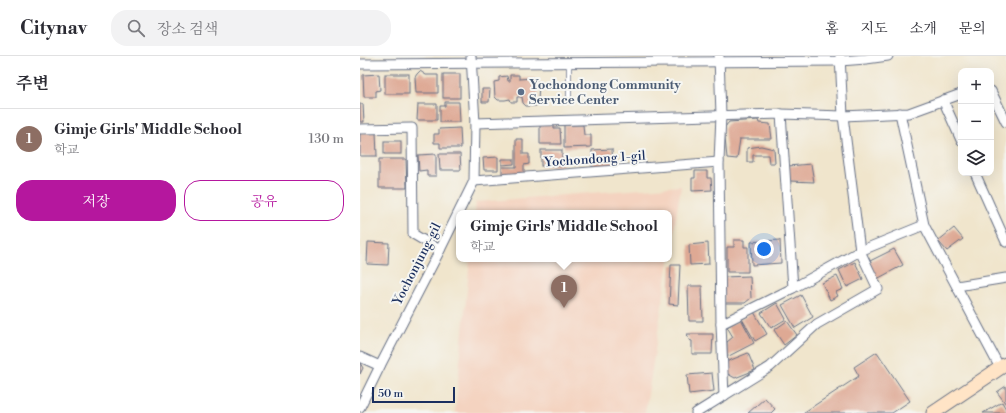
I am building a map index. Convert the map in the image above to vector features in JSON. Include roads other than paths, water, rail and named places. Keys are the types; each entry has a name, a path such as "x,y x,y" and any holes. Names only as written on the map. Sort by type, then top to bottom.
{"main road":[{"path":"933,413 1003,366"}],"street":[{"path":"360,64 471,60 569,63 609,59 866,59 888,56"},
{"path":"719,59 721,115 719,162 721,324 724,396"},
{"path":"696,413 770,367 816,324 878,289 860,251 843,116 840,59"},
{"name":"Yochonjung-gil","path":"460,210 474,181 475,123 471,60"},
{"path":"475,123 721,115 781,114 843,116 909,113 958,95"},
{"path":"994,97 1006,122"},
{"path":"943,100 958,133"},
{"path":"900,113 924,225 1003,366"},
{"path":"781,114 793,288"},
{"path":"360,128 412,128 413,234 440,250"},
{"name":"Yochondong 1-gil","path":"474,181 719,162"},
{"path":"976,176 1006,242"},
{"name":"Yochonjung-gil","path":"360,407 456,218"},
{"path":"721,324 793,288 860,251 924,225"},
{"path":"957,286 1006,278"},
{"path":"360,357 380,366"}],"lane":[{"path":"569,63 569,100"}],"place":[{"name":"Yochondong Community Service Center","path":"521,92"},
{"name":"Gimje Girls' Middle School","path":"564,308"}]}
